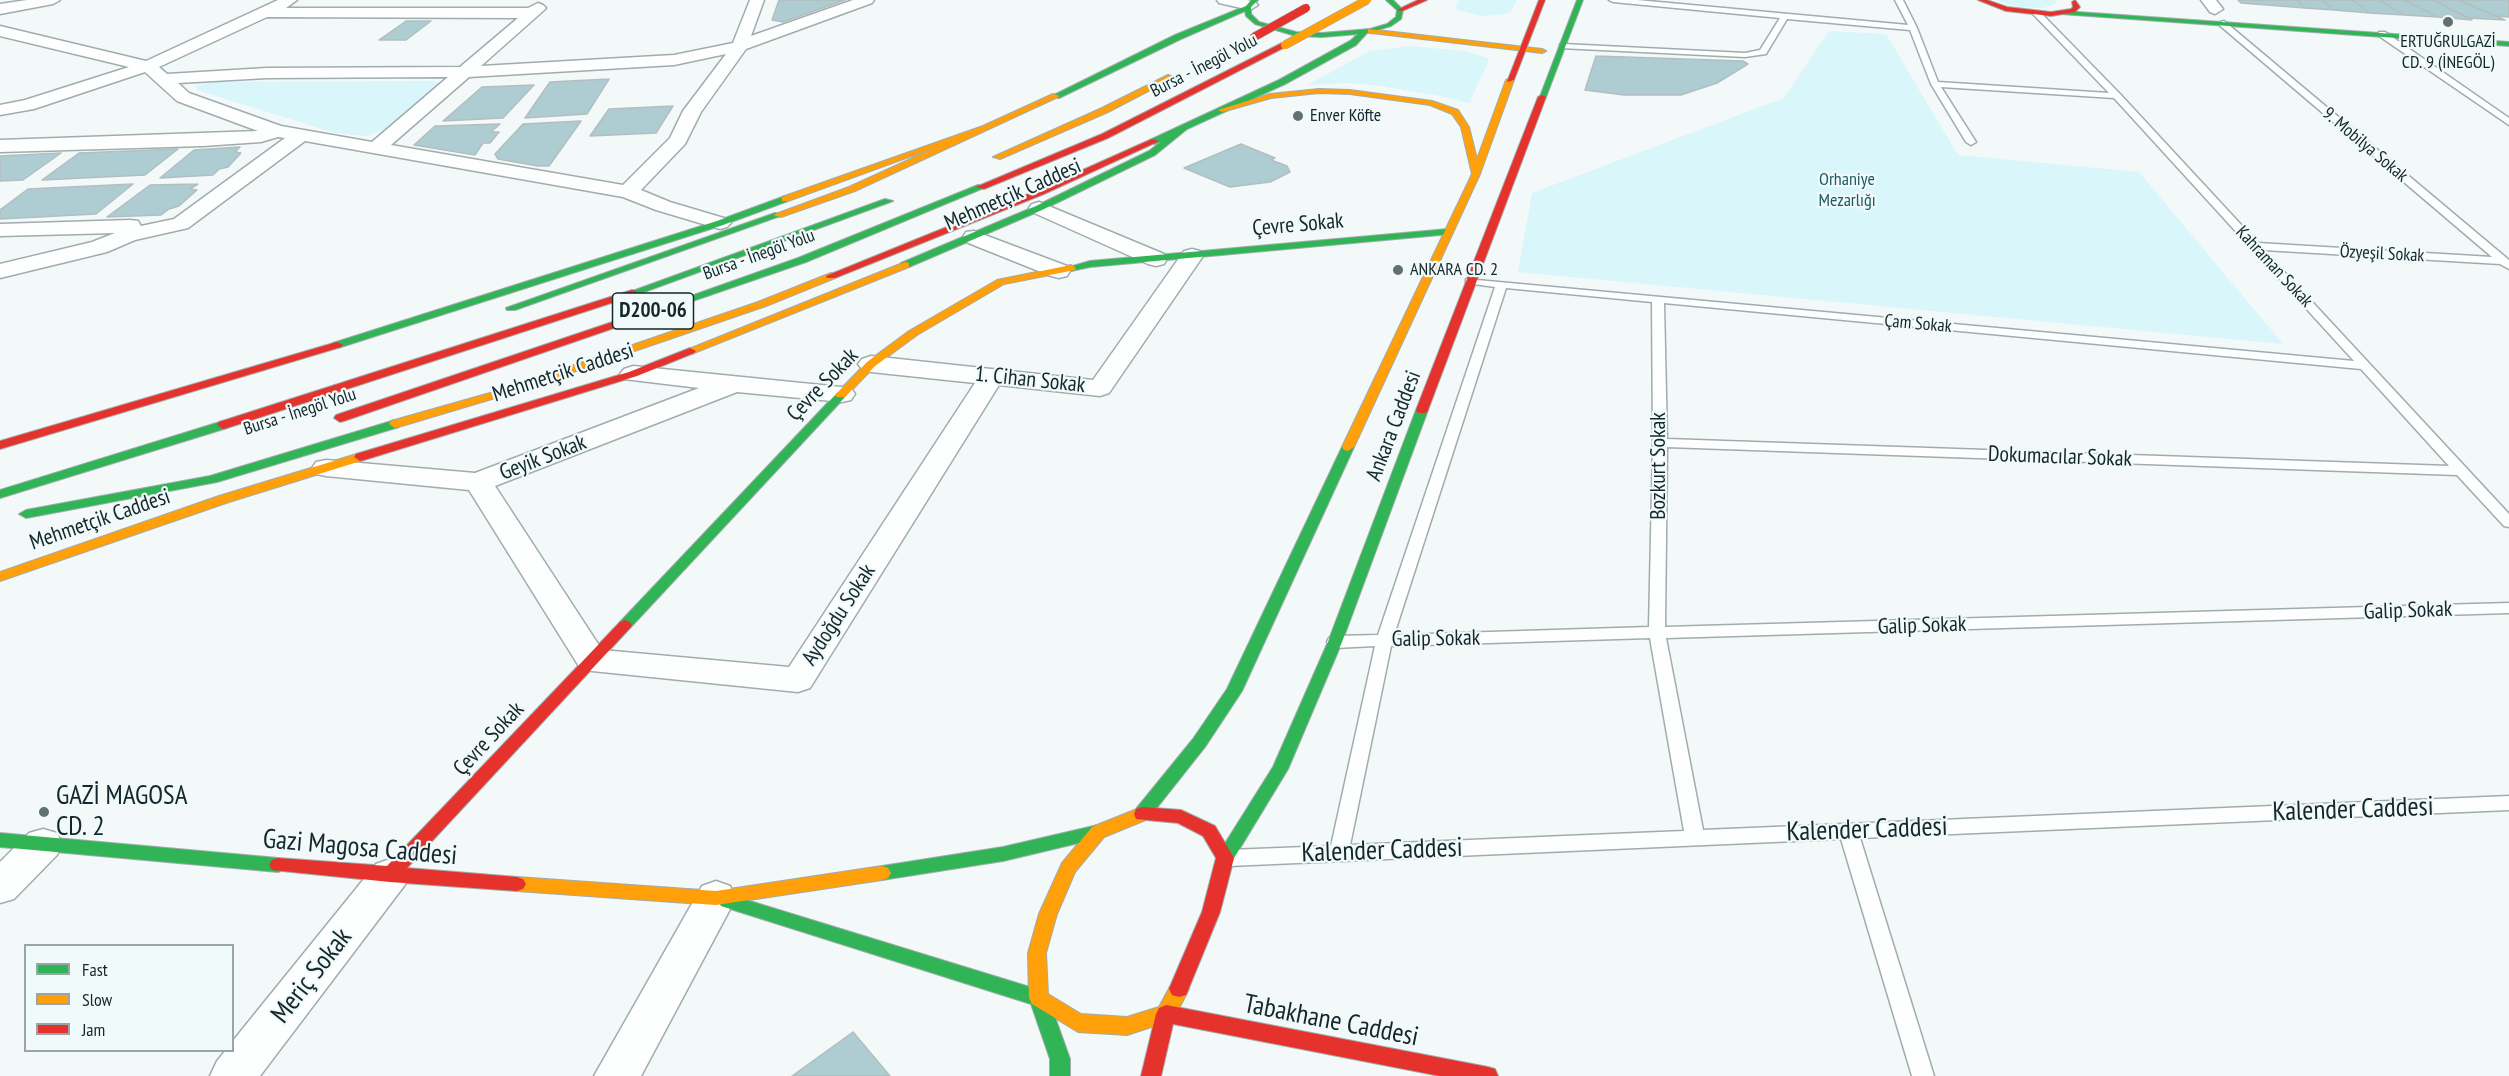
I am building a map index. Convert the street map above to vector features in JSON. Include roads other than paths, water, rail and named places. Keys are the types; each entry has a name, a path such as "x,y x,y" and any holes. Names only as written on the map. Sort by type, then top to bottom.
{"main road":[{"name":"Bursa - İnegöl Yolu","path":"1248,40 1321,0"},
{"name":"Bursa - İnegöl Yolu","path":"331,422 802,260 1104,136 1285,45 1367,0"},
{"path":"1389,0 1400,12 1419,17"},
{"path":"1400,12 1424,0"},
{"name":"Ankara Caddesi","path":"1142,814 1200,743 1234,691 1476,174 1522,49 1521,34 1542,0"},
{"name":"Ankara Caddesi","path":"1225,858 1281,769 1335,642 1470,281 1580,0"},
{"path":"1964,0 1982,1 2006,9 2037,14 2218,10 2509,33"},
{"path":"2064,13 2077,8 2073,0"},
{"path":"1251,4 1248,15 1257,23 1274,29 1322,35 1368,31 1389,25 1399,18 1400,12"},
{"path":"494,314 852,189 1019,114 1251,4"},
{"path":"2218,10 2382,34 2509,44"},
{"path":"26,514 212,479 508,391 762,304 1041,192 1184,128 1282,82 1353,43 1368,31 1522,49 1563,46"},
{"path":"1521,34 1563,46"},
{"name":"Bursa - İnegöl Yolu","path":"987,161 1106,110 1179,73"},
{"path":"1222,110 1270,96 1319,91 1350,92 1431,103 1455,112 1465,127 1476,174"},
{"path":"0,445 398,327 720,223 1019,114"},
{"name":"Mehmetçik Caddesi","path":"0,577 224,499 633,374 974,237 1039,208 1152,153 1184,128"},
{"name":"Bursa - İnegöl Yolu","path":"0,494 250,417 637,291 900,197"},
{"name":"Çevre Sokak","path":"390,875 842,394 871,364 913,333 1001,282 1090,264 1448,232"},
{"path":"0,480 55,462"},
{"path":"9,519 162,474"},
{"path":"716,898 1003,854 1098,832 1142,814 1181,817 1209,831 1225,858 1211,912 1189,969 1166,1014 1151,1076"},
{"path":"1060,1076 1060,1059 1039,998 1037,953 1047,914 1068,868 1098,832"},
{"name":"Gazi Magosa Caddesi","path":"0,840 390,875 716,898"},
{"path":"716,898 1039,998 1078,1023 1127,1026 1166,1014"},
{"name":"Tabakhane Caddesi","path":"1166,1014 1488,1076"}],"street":[{"path":"0,9 53,0"},
{"path":"375,149 547,0"},
{"path":"628,192 678,140 692,111 740,46 757,0"},
{"path":"163,79 267,73 463,72 674,60 740,46 867,0"},
{"path":"1224,0 1251,4"},
{"path":"0,110 28,105 148,66 256,7 283,3"},
{"path":"256,7 531,13"},
{"path":"0,31 148,66 183,97 276,131 628,192 663,206 720,223"},
{"path":"0,94 28,105"},
{"path":"0,146 215,139 261,136 276,131"},
{"path":"0,271 99,247 129,235 181,224 300,136"},
{"path":"1039,208 1156,259"},
{"path":"0,230 181,224"},
{"path":"974,237 1059,271"},
{"name":"1. Cihan Sokak","path":"871,364 1100,388 1192,256"},
{"name":"Geyik Sokak","path":"633,374 842,394"},
{"name":"Aydoğdu Sokak","path":"592,660 798,680 992,376"},
{"name":"Geyik Sokak","path":"592,660 478,483 736,383"},
{"path":"326,468 478,483"},
{"path":"0,887 44,843"},
{"name":"Meriç Sokak","path":"233,1076 390,875"},
{"path":"616,1076 716,898"}],"lane":[{"path":"1613,0 1913,28"},
{"path":"1899,0 1913,28 1935,84 1971,142"},
{"name":"9. Mobilya Sokak","path":"2218,10 2507,263"},
{"name":"Kahraman Sokak","path":"2037,14 2116,96 2509,523"},
{"path":"1563,46 1745,55 1763,52 1785,16"},
{"path":"2382,34 2509,122"},
{"path":"1935,84 2116,96"},
{"name":"Özyeşil Sokak","path":"2255,246 2507,263"},
{"name":"Çam Sokak","path":"1470,281 2365,366"},
{"path":"1339,853 1384,641 1502,284"},
{"name":"Bozkurt Sokak","path":"1658,299 1660,443 1657,634 1695,838"},
{"name":"Dokumacılar Sokak","path":"1660,443 2461,471"},
{"name":"Galip Sokak","path":"1335,642 2509,608"},
{"name":"Kalender Caddesi","path":"1225,858 2509,803"},
{"path":"1848,831 1923,1076"}],"place":[{"name":"ERTUĞRULGAZİ CD. 9 (İNEGÖL)","path":"2448,22"},
{"name":"Enver Köfte","path":"1298,116"},
{"name":"ANKARA CD. 2","path":"1398,270"},
{"name":"GAZİ MAGOSA CD. 2","path":"44,812"}],"park label":[{"name":"Orhaniye Mezarlığı","path":"1847,190"}]}
